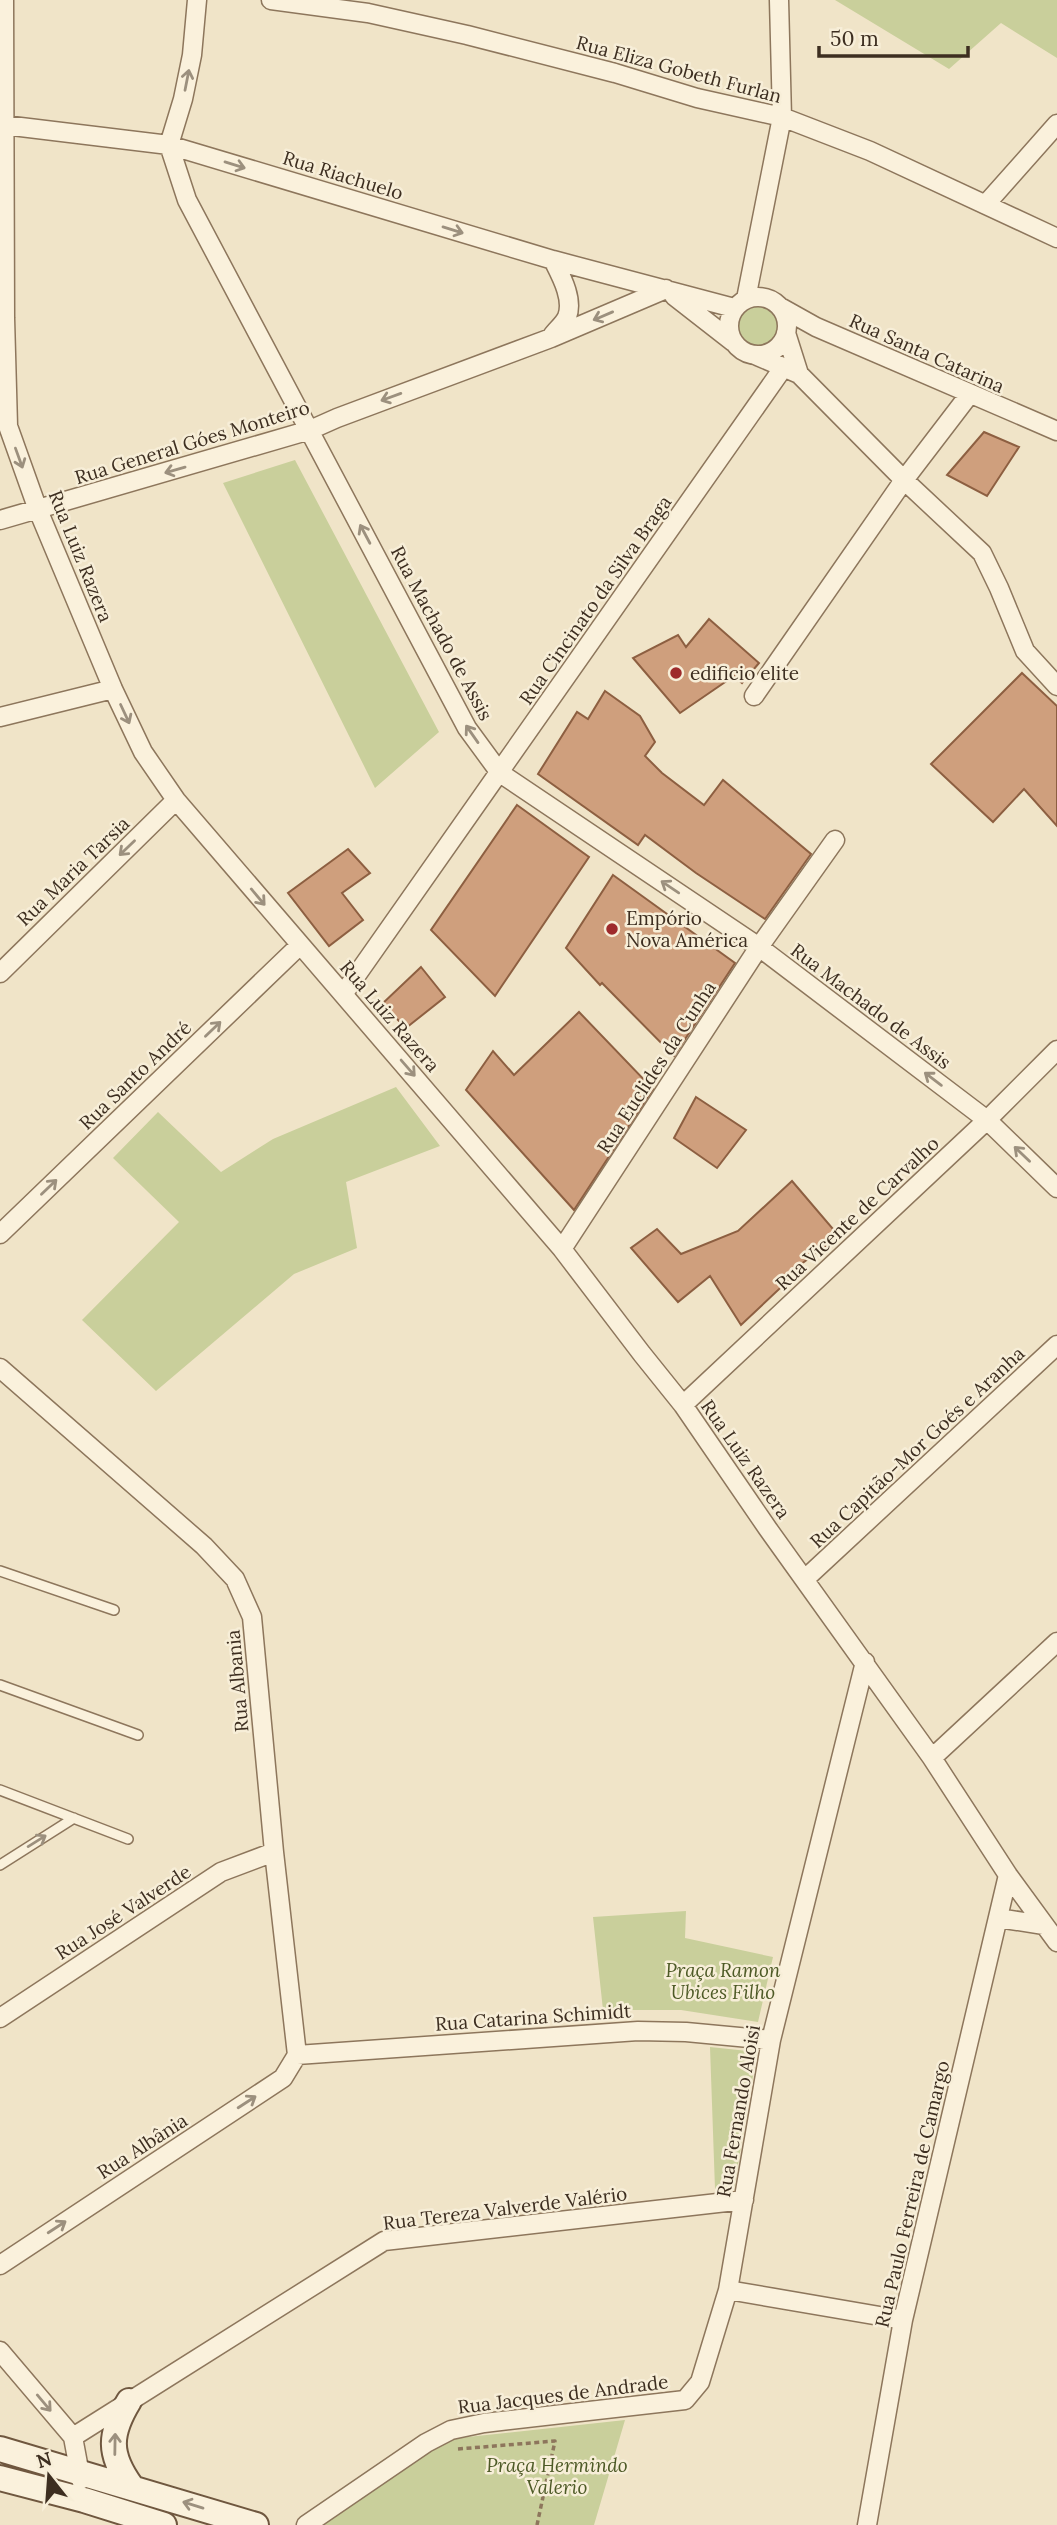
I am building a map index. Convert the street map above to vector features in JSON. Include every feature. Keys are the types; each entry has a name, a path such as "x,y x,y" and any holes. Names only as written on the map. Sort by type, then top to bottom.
{"main road":[{"path":"130,2401 118,2424 113,2448 118,2468 131,2486"},
{"path":"0,2449 256,2525"},
{"path":"0,2478 164,2525"}],"street":[{"name":"Rua Luiz Razera","path":"4,0 2,50 8,426 38,510 113,689 143,752 176,800 299,946 344,993 562,1249 683,1405 932,1758 1008,1875 1057,1942"},
{"path":"169,145 183,99 192,55 197,0"},
{"name":"Rua Eliza Gobeth Furlan","path":"271,0 368,13 467,35 615,73 697,98 782,117 870,151 1057,238"},
{"path":"779,0 782,117 740,303 728,325 733,342 739,349 791,371 982,553 1025,651 1057,686"},
{"path":"986,204 1057,124"},
{"name":"Rua Riachuelo","path":"4,125 169,145 553,260 666,289 740,303"},
{"name":"Rua Machado de Assis","path":"169,145 187,200 467,728 500,772 759,947 987,1120 1057,1188"},
{"path":"551,338 567,316 568,308 564,282 553,260"},
{"name":"Rua Riachuelo","path":"666,289 733,342"},
{"name":"Rua General Góes Monteiro","path":"0,520 310,430 551,338 666,289"},
{"path":"740,303 766,297 782,308 788,325 778,347 763,355 755,355"},
{"name":"Rua Santa Catarina","path":"782,308 816,327 1057,431"},
{"path":"786,334 791,371"},
{"name":"Rua Cincinato da Silva Braga","path":"344,993 500,772 791,371"},
{"path":"754,696 904,480 969,395"},
{"path":"0,717 113,689"},
{"name":"Rua Maria Tarsia","path":"0,973 176,800"},
{"name":"Rua Euclides da Cunha","path":"562,1249 759,947 835,841"},
{"name":"Rua Santo André","path":"0,1234 299,946"},
{"name":"Rua Vicente de Carvalho","path":"683,1405 987,1120 1057,1049"},
{"name":"Rua Capitão-Mor Goés e Aranha","path":"805,1579 1057,1345"},
{"name":"Rua Albania","path":"0,1368 204,1546 235,1578 253,1617 274,1852 297,2055"},
{"path":"932,1758 1057,1642"},
{"name":"Rua Fernando Aloisi","path":"685,2400 700,2382 728,2290 771,2040 865,1662"},
{"name":"Rua José Valverde","path":"0,2018 222,1872 274,1852"},
{"name":"Rua Paulo Ferreira de Camargo","path":"867,2525 903,2320 1008,1875"},
{"path":"998,1918 1044,1925"},
{"name":"Rua Catarina Schimidt","path":"297,2055 638,2031 686,2032 771,2040"},
{"name":"Rua Albânia","path":"0,2265 284,2078 297,2055"},
{"name":"Rua Tereza Valverde Valério","path":"73,2437 384,2241 744,2200"},
{"path":"728,2290 903,2320"},
{"path":"0,2351 73,2437 84,2500"},
{"name":"Rua Jacques de Andrade","path":"306,2525 426,2443 451,2430 484,2423 685,2400"}],"lane":[{"path":"0,1571 114,1611"},
{"path":"0,1685 138,1735"},
{"path":"0,1790 128,1839"},
{"path":"0,1865 74,1818"}],"path":[{"path":"450,2450 555,2441 537,2525"}],"green space":[{"path":"835,0 1057,0 1057,58 1001,23 949,69"},
{"path":"758,305 766,306 772,311 777,317 777,333 772,339 766,344 758,345 750,344 744,339 739,333 738,325 739,317 744,311 750,306"},
{"path":"295,460 439,732 375,788 223,483"},
{"path":"396,1087 440,1146 346,1182 357,1248 294,1274 156,1391 82,1320 179,1222 113,1158 158,1112 221,1172 273,1139"},
{"name":"Praça Ramon Ubices Filho","path":"686,1911 685,1938 773,1957 758,2022 681,2010 603,2010 593,1917"},
{"path":"710,2047 757,2052 734,2188 715,2189"},
{"name":"Praça Hermindo Valerio","path":"625,2420 594,2525 318,2525 449,2439"}],"building":[{"path":"984,432 1019,447 987,496 947,475"},
{"path":"709,619 759,663 742,683 734,676 680,713 633,658 678,635 686,647"},
{"path":"1022,673 1057,706 1057,826 1024,789 993,822 931,764"},
{"path":"605,691 640,716 655,742 645,756 662,773 704,805 723,780 811,854 765,919 645,835 638,845 538,774 577,712 588,719"},
{"path":"517,805 589,857 495,996 431,930"},
{"path":"348,849 370,873 342,893 363,920 329,946 288,893"},
{"path":"613,875 735,963 674,1056 602,983 600,985 566,948"},
{"path":"421,967 445,997 406,1028 382,1004"},
{"path":"579,1012 653,1089 574,1210 466,1090 493,1051 514,1075"},
{"path":"696,1097 746,1130 717,1168 674,1138"},
{"path":"792,1181 839,1236 789,1273 792,1277 741,1325 710,1276 678,1302 631,1248 657,1229 681,1254 738,1231"}],"place":[{"name":"edificio elite","path":"676,673"},
{"name":"Empório Nova América","path":"612,929"}]}
